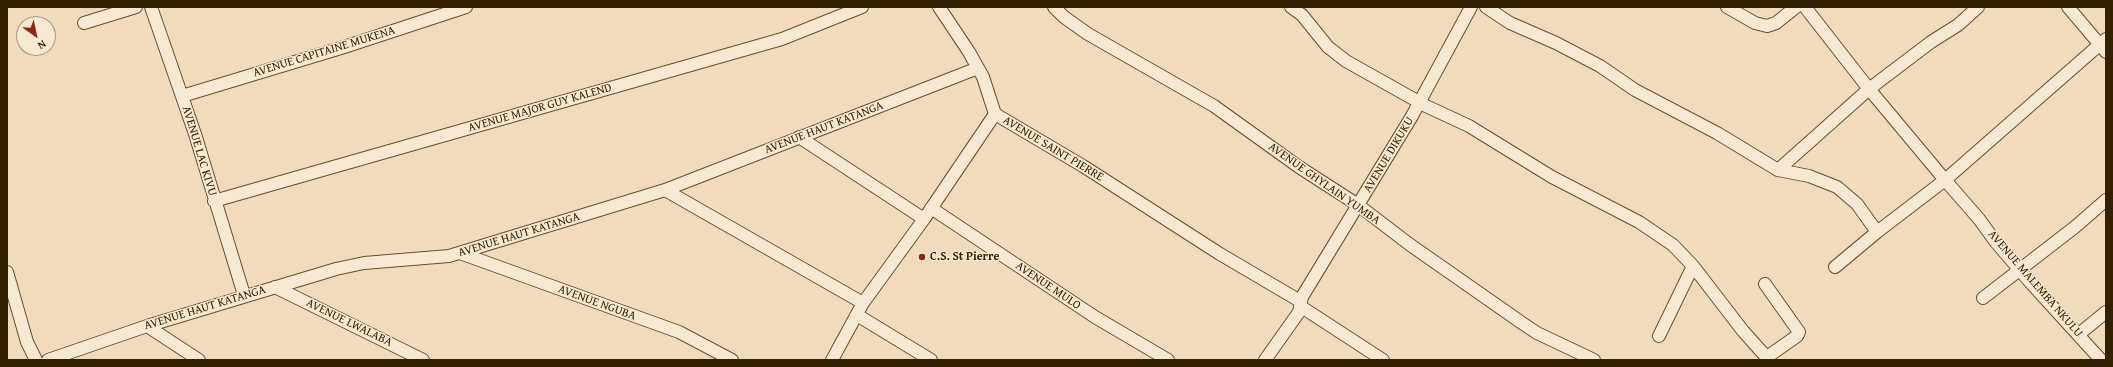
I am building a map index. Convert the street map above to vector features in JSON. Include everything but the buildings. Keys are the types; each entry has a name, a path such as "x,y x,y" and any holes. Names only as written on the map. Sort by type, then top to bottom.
{"street":[{"path":"84,23 136,7"},
{"name":"AVENUE LAC KIVU","path":"151,7 195,134 214,201 244,295"},
{"name":"AVENUE CAPITAINE MUKENA","path":"182,96 341,48 466,7"},
{"name":"AVENUE MAJOR GUY KALEND","path":"214,201 782,39 862,7"},
{"path":"939,7 978,68 989,92 995,114"},
{"name":"AVENUE GHYLAIN YUMBA","path":"1054,7 1064,17 1088,34 1202,98 1300,167 1358,205 1415,249 1522,324 1537,333 1594,360"},
{"path":"1291,7 1302,15 1328,47 1346,61 1419,103 1459,121 1552,177 1639,222 1673,246 1693,266 1768,359 1797,336 1799,332 1765,284"},
{"name":"AVENUE DIKUKU","path":"1265,360 1299,312 1300,304 1419,103 1471,7"},
{"path":"1486,7 1516,26 1556,43 1600,66 1635,90 1717,133 1778,170 1809,176 1844,192 1862,210 1877,232"},
{"path":"1727,7 1754,23 1767,26 1776,23 1796,7"},
{"name":"AVENUE MALEMBA NKULU","path":"1805,7 1869,89 1945,180 2020,269 2101,360"},
{"path":"1778,170 1869,89 1910,58 1958,25 1978,7"},
{"path":"1835,267 1877,232 1945,180 2104,45 2068,7"},
{"name":"AVENUE HAUT KATANGA","path":"48,360 244,295 348,266 440,258 665,190 978,68"},
{"name":"AVENUE SAINT PIERRE","path":"832,360 863,303 924,219 995,114 1083,166 1300,304 1382,360"},
{"path":"800,137 924,219"},
{"path":"665,190 863,303"},
{"path":"1983,298 2075,227 2106,200"},
{"name":"AVENUE MULO","path":"931,208 1095,317 1168,360"},
{"name":"AVENUE NGUBA","path":"460,253 679,332 732,360"},
{"path":"1660,336 1693,266"},
{"path":"7,272 27,342 36,360"},
{"name":"AVENUE LWALABA","path":"275,287 423,360"},
{"path":"2079,334 2106,312"},
{"path":"857,315 931,360"},
{"path":"147,326 199,360"}],"place":[{"name":"C.S. St Pierre","path":"922,257"}]}
